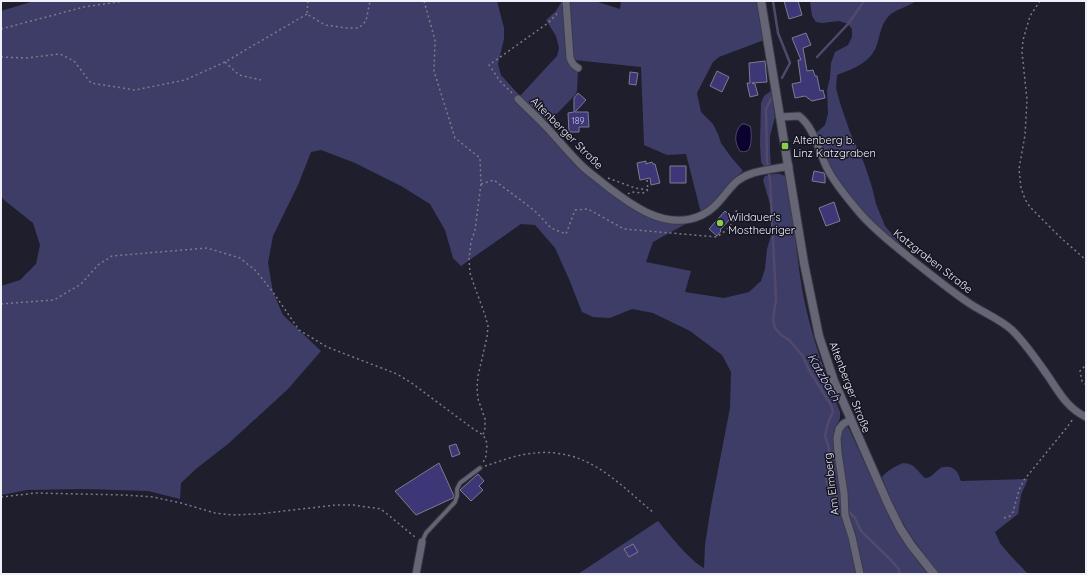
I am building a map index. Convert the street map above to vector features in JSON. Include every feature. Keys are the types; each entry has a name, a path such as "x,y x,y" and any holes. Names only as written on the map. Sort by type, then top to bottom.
{"street":[{"path":"566,1 570,58 574,66 578,68"},
{"name":"Altenberger Straße","path":"762,1 804,263 819,336 834,381 850,420 888,504 900,528 934,574"},
{"name":"Altenberger Straße","path":"518,99 550,130 582,166 623,199 641,210 655,216 672,220 693,218 704,214 714,207 736,182 748,174 789,166"},
{"name":"Katzgraben Straße","path":"781,117 792,115 799,116 805,120 828,169 861,214 887,239 945,286 968,302 1001,321 1011,329 1028,348 1068,405 1086,417"},
{"name":"Am Elmberg","path":"850,420 843,424 837,438 845,515 852,537 860,574"},
{"path":"416,574 422,542"}],"lane":[{"path":"422,542 426,533 455,502 457,489 460,483 480,468"}],"path":[{"path":"1,29 84,7 124,1"},
{"path":"307,14 308,1"},
{"path":"307,14 325,25 359,28 366,21 370,1"},
{"path":"424,1 435,40 434,71 455,138 480,158 481,184 475,230 471,242 469,259 471,277 488,326 477,388 478,399 485,418 486,428 483,435"},
{"path":"1040,1 1030,16 1023,40 1022,52 1027,100 1025,135 1019,169 1021,188 1030,207 1086,260"},
{"path":"518,99 500,81 489,65 548,23 559,10"},
{"path":"1,57 26,58 60,54 74,61 91,82 135,90 185,80 225,62 307,14"},
{"path":"225,62 238,75 261,80"},
{"path":"598,179 600,177 610,178 635,188 648,190"},
{"path":"481,184 494,180 535,211 551,228 566,234 575,210 588,209 624,229 717,237 725,231 734,220 737,208"},
{"path":"647,180 648,190"},
{"path":"631,192 643,193 648,190"},
{"path":"1,304 54,300 81,284 98,265 112,256 207,248 240,258 254,270 273,292 299,330 327,346 397,374 483,435 487,445 486,456 480,468"},
{"path":"1086,365 1080,372 1082,380 1086,385"},
{"path":"1004,518 1010,516 1014,512 1019,490 1024,480 1068,426 1077,412"},
{"path":"480,468 507,458 535,453 556,453 580,458 601,470 654,513"},
{"path":"1,497 36,493 125,494 153,497 232,516 336,505 372,507 381,509 422,542"}],"shaded area":[{"path":"34,1 497,1 504,28 504,39 498,64 501,75 520,96 515,101 562,148 632,208 691,221 653,242 646,262 691,271 685,292 724,298 749,292 761,281 765,269 767,249 774,226 772,211 763,180 765,176 773,174 785,176 791,207 801,284 807,314 820,357 840,412 840,418 835,432 835,445 858,574 578,574 658,521 692,560 704,568 705,545 711,506 730,408 731,372 722,355 690,331 653,313 632,309 610,318 593,317 582,312 555,248 535,225 521,224 461,266 453,258 445,230 430,204 401,186 355,163 321,150 311,152 298,185 273,236 268,263 273,292 283,315 321,351 288,389 228,444 197,468 181,483 180,499 148,491 84,489 27,490 1,495 1,286 20,280 36,264 40,245 33,223 1,196 1,11"},
{"path":"562,1 564,1 568,57 578,70 577,91 575,95 547,124 520,96 557,56 559,48 556,36 546,20 556,11"},
{"path":"569,1 595,1 620,9 621,1 757,1 764,40 719,57 713,62 697,93 701,112 713,124 721,143 743,171 734,179 714,205 701,213 686,154 667,155 644,145 641,67 574,60 572,54"},
{"path":"810,1 916,1 893,13 885,20 876,48 872,54 857,67 837,75 836,88 850,132 864,163 876,204 885,226 902,246 872,222 845,192 832,170 816,133 825,125 828,114 827,90 830,78 831,63 835,52 848,45 852,37 852,29 848,24 839,21 822,23 816,22 812,16"},
{"path":"771,91 775,117 770,136 771,166 764,167 761,162 760,144 761,103 764,96"},
{"path":"742,124 750,126 751,132 749,150 744,152 740,151 736,141 737,130"},
{"path":"844,427 848,427 894,526 928,574 862,574 848,518 840,444 841,433"},
{"path":"903,463 916,468 925,478 930,477 940,468 948,467 953,468 958,473 961,481 1028,479 1021,495 1018,514 995,532 1000,543 1028,574 939,574 911,536 900,518 891,501 882,477 891,469"}],"building":[{"path":"784,1 798,1 802,15 789,19"},
{"path":"806,33 811,45 803,48 807,71 813,70 815,76 817,76 820,91 823,90 825,98 812,101 805,96 795,98 792,84 801,82 798,60 801,60 792,38"},
{"path":"765,61 767,82 752,83 755,84 758,95 750,97 747,83 750,83 749,63"},
{"path":"717,71 729,77 722,92 710,86"},
{"path":"630,72 638,73 636,85 629,84"},
{"path":"578,93 586,100 575,112 588,112 589,127 579,127 579,132 569,132 568,113 574,112 574,98"},
{"path":"646,161 646,164 652,162 655,164 660,183 651,185 650,178 640,180 637,163"},
{"path":"670,166 686,166 686,183 670,183"},
{"path":"814,171 824,173 825,183 812,181"},
{"path":"834,202 840,221 826,226 819,208"},
{"name":"Wildauer's Mostheuriger","path":"725,211 732,217 720,230 721,231 717,236 709,229"},
{"path":"456,444 460,454 452,457 449,446"},
{"path":"439,463 454,496 453,498 416,515 395,491"},
{"path":"478,474 484,481 479,486 483,490 471,501 460,490"},
{"path":"633,544 638,552 629,557 624,549"}],"waterway":[{"name":"Katzbach","path":"773,1 778,33 790,63 782,78"},
{"path":"817,57 848,24 864,1"},
{"name":"Katzbach","path":"771,99 766,109 767,161 770,180 776,299 773,320 775,328 781,335 789,340 802,355 809,370 831,405 833,412 828,423 825,436 829,448 826,478 828,486 836,495 842,506"},
{"name":"Katzbach","path":"846,509 855,518 861,531 891,560 898,568 900,574"}],"place":[{"name":"Altenberg b. Linz Katzgraben","path":"785,146"},
{"name":"Wildauer's Mostheuriger","path":"720,223"}]}
